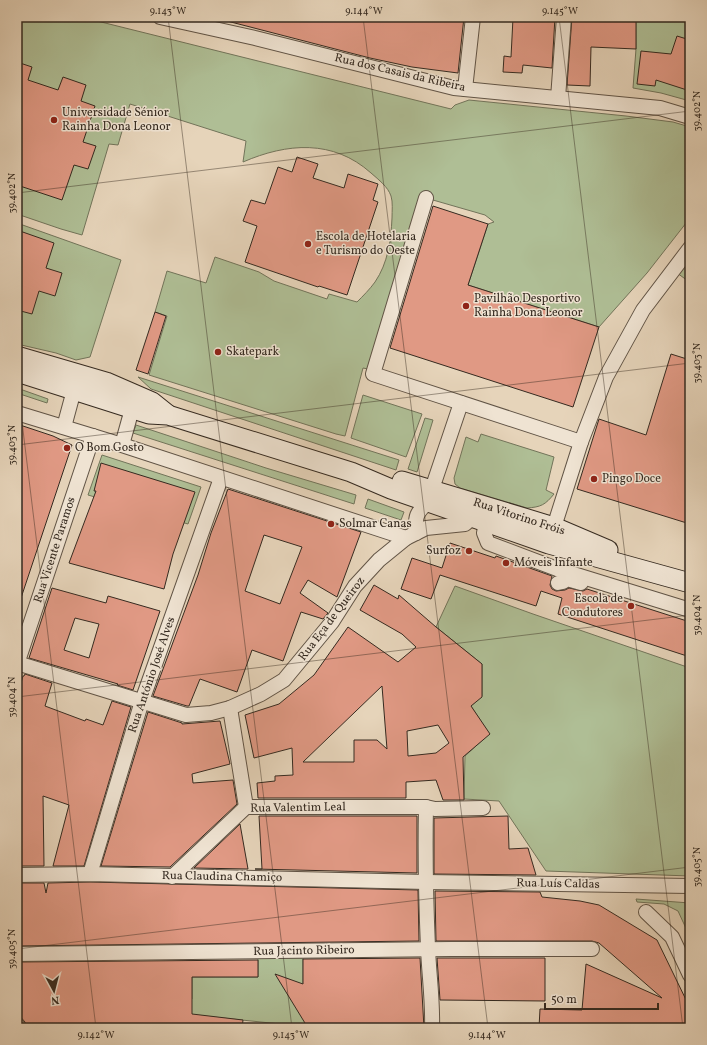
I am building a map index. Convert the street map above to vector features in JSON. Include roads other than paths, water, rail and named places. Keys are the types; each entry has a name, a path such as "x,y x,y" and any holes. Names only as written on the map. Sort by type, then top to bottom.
{"main road":[{"name":"Rua Vitorino Fróis","path":"17,356 104,390 152,402 168,415"},
{"name":"Rua Vitorino Fróis","path":"17,372 74,390 104,390 132,409 148,414 168,415 351,472 393,478 479,520 598,546 686,582"},
{"name":"Rua Vitorino Fróis","path":"430,496 552,535"}],"street":[{"name":"Rua dos Casais da Ribeira","path":"160,17 263,40 454,88 660,108 690,117"},
{"path":"465,89 473,17"},
{"path":"558,98 564,17"},
{"path":"426,198 373,374 581,442"},
{"path":"552,535 581,442 606,377 643,310 690,248"},
{"path":"64,427 74,390"},
{"path":"416,533 461,403"},
{"path":"122,445 132,409"},
{"path":"17,413 122,445 221,478 416,533 479,520"},
{"name":"Rua Vicente Paramos","path":"17,663 93,436"},
{"name":"Rua António José Alves","path":"90,874 142,701 221,478"},
{"name":"Rua Vitorino Fróis","path":"479,520 488,543 557,569 690,610"},
{"name":"Rua Eça de Queiroz","path":"17,663 186,715 211,713 230,708 261,694 284,680 332,622 355,586 379,560 416,533"},
{"path":"563,581 690,618"},
{"path":"230,708 246,807"},
{"name":"Rua Valentim Leal","path":"172,876 246,807 426,807 435,809 483,808"},
{"path":"426,807 425,868 428,950 433,1009 432,1028"},
{"name":"Rua Claudina Chamiço","path":"17,875 90,874 426,882"},
{"name":"Rua Luís Caldas","path":"426,882 690,886"},
{"path":"646,912 672,937 690,975"},
{"name":"Rua Jacinto Ribeiro","path":"17,954 592,950"}],"place":[{"name":"Universidade Sénior Rainha Dona Leonor","path":"54,120"},
{"name":"Escola de Hotelaria e Turismo do Oeste","path":"308,244"},
{"name":"Pavilhão Desportivo Rainha Dona Leonor","path":"466,306"},
{"name":"Skatepark","path":"218,352"},
{"name":"O Bom Gosto","path":"67,448"},
{"name":"Pingo Doce","path":"594,479"},
{"name":"Solmar Canas","path":"331,524"},
{"name":"Surfoz","path":"469,551"},
{"name":"Móveis Infante","path":"506,563"},
{"name":"Escola de Condutores","path":"631,606"}]}
